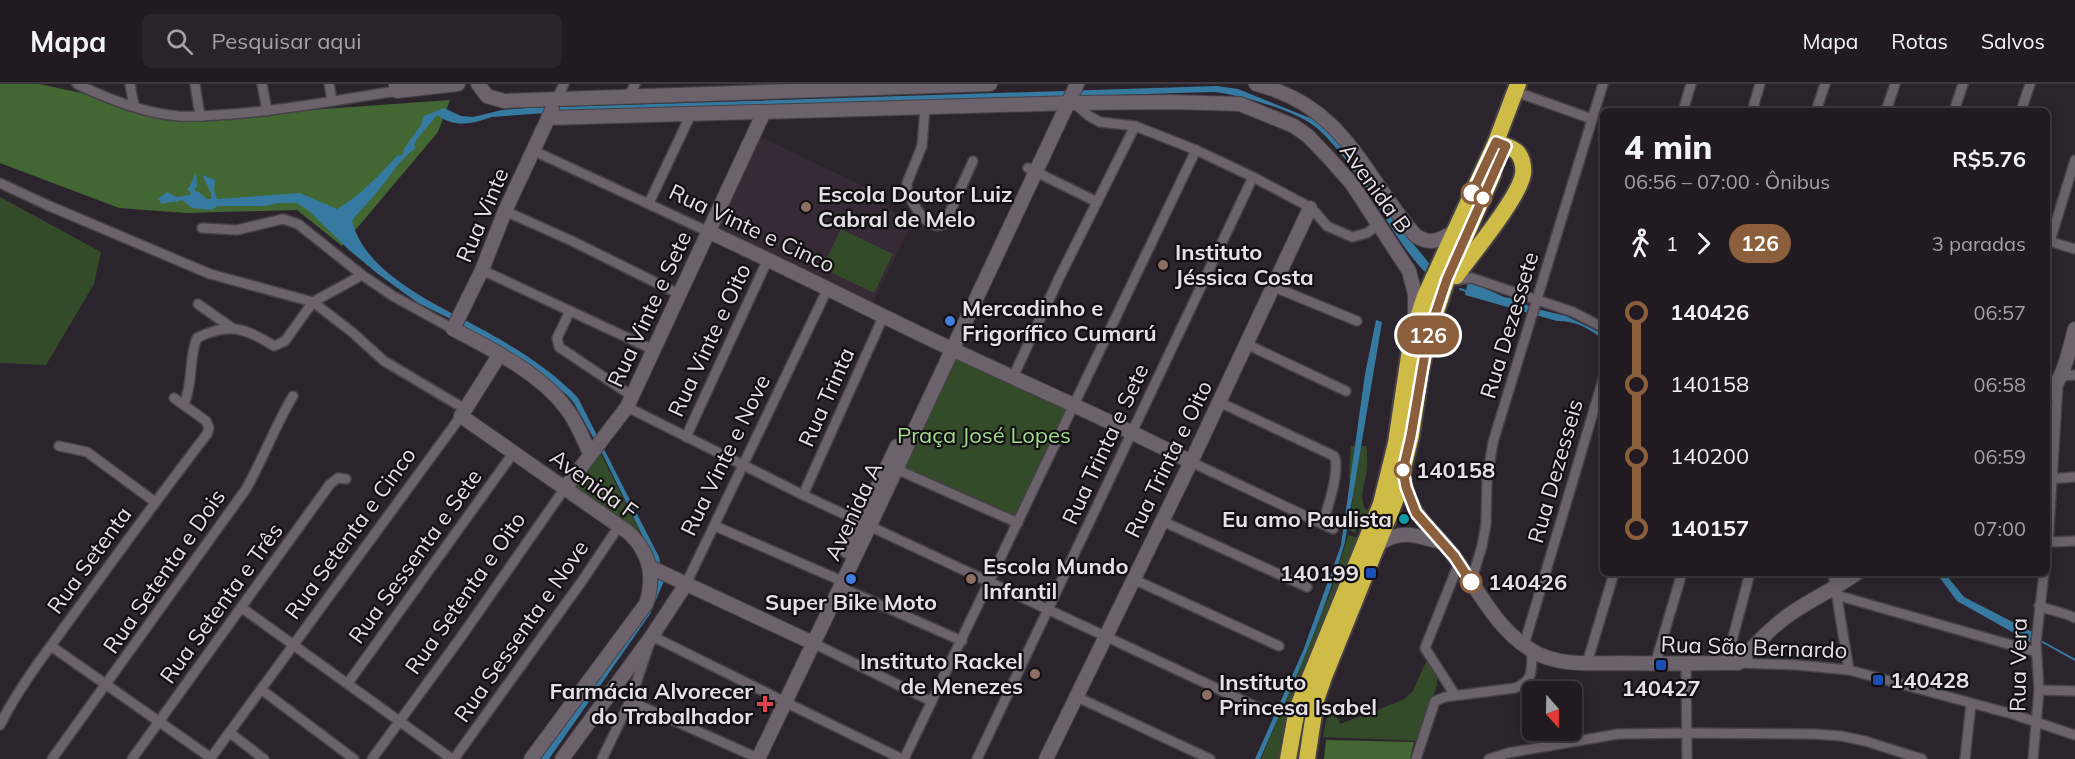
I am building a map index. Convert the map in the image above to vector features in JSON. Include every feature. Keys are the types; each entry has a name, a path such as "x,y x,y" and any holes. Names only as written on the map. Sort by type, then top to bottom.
{"highway":[{"path":"1308,759 1316,700 1321,685 1395,501 1411,436 1428,336 1524,88"},
{"path":"1288,759 1298,709 1381,504 1396,443 1412,336 1430,284 1454,232 1501,144"},
{"path":"1450,279 1520,184 1524,172 1523,162 1517,152 1501,144"}],"street":[{"path":"77,84 134,106 177,116 200,117 267,111 396,88 458,84"},
{"path":"130,84 134,106"},
{"path":"195,84 200,117"},
{"path":"262,84 267,111"},
{"path":"329,84 332,100"},
{"path":"478,84 504,101 557,99 632,90 990,84"},
{"path":"549,117 564,84"},
{"name":"Avenida A","path":"1066,102 1068,84"},
{"name":"Avenida A","path":"755,758 1032,169 1076,84"},
{"name":"Avenida B","path":"1256,84 1289,95 1336,129 1367,166 1415,235 1423,241 1430,242 1454,232"},
{"name":"Rua Dezessete","path":"1471,582 1486,524 1487,480 1493,442 1603,84"},
{"path":"1684,108 1691,84"},
{"path":"1753,108 1760,84"},
{"path":"1817,108 1825,84"},
{"path":"1887,108 1894,84"},
{"path":"1955,108 1963,84"},
{"path":"2022,108 2030,84"},
{"path":"1524,88 1592,119"},
{"path":"1066,102 1100,122 1135,126 1196,150 1310,208 1327,226 1352,237 1367,232 1379,224"},
{"name":"Avenida B","path":"549,117 925,108 1066,102 1230,102 1240,104 1282,120 1308,136 1352,184 1413,282 1415,307 1412,336"},
{"path":"925,108 922,146 907,183 907,189 926,220 935,226 945,223 973,161"},
{"name":"Rua Vinte e Sete","path":"591,453 629,402 764,112"},
{"path":"649,202 691,114"},
{"name":"Rua Vinte","path":"456,323 482,270 504,211 549,117"},
{"path":"1013,377 1135,126"},
{"name":"Rua Vinte e Cinco","path":"532,150 649,202 948,347 1132,431 1191,462"},
{"path":"602,759 630,700 652,636 903,759 962,641 1196,150"},
{"path":"2050,238 2075,160"},
{"path":"1032,169 1097,202"},
{"name":"Rua Trinta e Sete","path":"977,759 1253,177"},
{"path":"0,183 210,274 313,302"},
{"name":"Rua Trinta e Oito","path":"1050,758 1310,208"},
{"path":"504,211 572,241 679,294"},
{"path":"202,228 237,230 283,219 298,224 362,275 393,296 456,323 551,392 561,402 579,429 591,453"},
{"path":"2050,241 2075,249"},
{"name":"Rua Vinte e Oito","path":"686,437 768,259"},
{"path":"482,270 654,350"},
{"path":"174,398 184,404 192,382 192,363 197,338 209,332 232,328 240,329 274,346 279,345 285,341 313,302 362,275"},
{"path":"1450,279 1472,278 1536,302 1573,312 1600,326"},
{"path":"1274,287 1357,321"},
{"name":"Rua Vinte e Nove","path":"562,759 652,636 686,584 828,288"},
{"name":"Avenida F","path":"313,302 352,332 384,361 463,412 514,452 620,526 638,542 653,569"},
{"path":"198,304 232,328"},
{"path":"570,311 558,338 558,347 629,402 686,437 803,495 1261,709"},
{"name":"Rua Trinta","path":"803,495 884,315"},
{"path":"2075,329 2050,479 2075,477"},
{"path":"1246,344 1346,391"},
{"name":"Avenida A","path":"866,523 897,469 948,347"},
{"name":"Rua Setenta e Cinco","path":"211,759 463,412 500,354"},
{"path":"2050,393 2065,379"},
{"name":"Rua Dezesseis","path":"1455,695 1515,688 1530,678 1528,648 1600,390"},
{"name":"Rua Setenta e Dois","path":"52,759 246,489 292,396"},
{"path":"1219,402 1330,453 1336,460 1323,524"},
{"name":"Rua Setenta","path":"0,725 23,686 51,646 207,434 209,424 184,404"},
{"path":"59,446 79,449 93,456 155,502"},
{"name":"Rua Sessenta e Sete","path":"348,683 514,452"},
{"name":"Rua Setenta e Oito","path":"372,759 591,453"},
{"path":"1191,462 1333,529"},
{"path":"897,469 1018,523"},
{"path":"1403,470 1406,487 1416,513 1459,563 1501,624 1528,648"},
{"name":"Rua Setenta e Três","path":"132,759 330,484 338,478 346,479"},
{"path":"1162,521 1307,587"},
{"name":"Rua Sessenta e Nove","path":"453,759 620,526"},
{"path":"715,526 962,641"},
{"path":"1378,544 1397,535 1407,534 1440,542"},
{"path":"2050,543 2075,541"},
{"path":"1416,759 1436,701 1455,695 1425,648 1459,563"},
{"path":"531,759 646,604 653,569 810,641 932,701"},
{"path":"1587,663 1613,576"},
{"path":"1655,664 1681,576"},
{"path":"1732,663 1749,576"},
{"path":"1833,576 1849,670"},
{"path":"1732,663 1790,613 1816,597 1835,592 1854,576"},
{"name":"Rua Vera","path":"2033,759 2039,690 2036,652 2044,576"},
{"path":"1133,579 1279,646"},
{"path":"1835,592 2036,652"},
{"path":"2039,606 2056,613 2072,615"},
{"path":"242,608 453,759"},
{"path":"51,646 108,684 211,759"},
{"name":"Rua São Bernardo","path":"1528,648 1554,660 1587,663 1732,663 1819,666 1849,670 2012,714 2075,735"},
{"path":"1686,663 1687,759"},
{"path":"262,690 354,759"},
{"path":"2039,690 2075,691"},
{"path":"1077,698 1210,759"},
{"path":"630,700 755,758"},
{"path":"1965,759 1971,704"},
{"path":"230,733 264,759"},
{"path":"1489,759 1508,753 1618,734 1687,733 1841,736 1922,759"}],"shaded area":[{"name":"Escola Doutor Luiz Cabral de Melo","path":"759,136 865,187 910,227 870,309 712,233"}],"green space":[{"path":"0,84 39,84 200,118 450,100 438,132 342,246 297,210 186,213 119,208 0,163"},
{"path":"0,197 101,252 94,284 46,365 0,363"},
{"path":"841,229 893,254 874,293 822,268"},
{"name":"Praça José Lopes","path":"951,348 1073,404 1017,523 896,466"},
{"path":"1351,446 1367,446 1367,472 1362,499 1366,510 1372,507 1362,529 1357,528 1355,533 1349,530 1354,487 1349,477"},
{"path":"598,448 648,548 568,487"},
{"path":"1348,535 1363,539 1287,759 1261,759 1331,591"},
{"path":"1428,657 1437,672 1437,685 1419,741 1323,737 1328,711 1338,719 1340,724 1403,700 1413,691"},
{"path":"1326,740 1414,742 1410,759 1324,759"}],"water":[{"path":"1217,86 1238,89 1320,122 1340,143 1389,214 1433,268 1429,276 1404,247 1346,160 1318,129 1309,122 1283,110 1253,100 1214,92 573,111 492,117 463,124 450,122 437,115 417,139 414,145 416,148 400,163 352,221 360,241 374,260 411,290 528,356 578,398 659,557 664,581 650,614 549,759 541,759 652,602 659,578 648,547 604,457 574,403 540,373 453,320 418,303 378,274 349,250 309,211 297,203 218,206 211,210 192,208 182,200 162,204 158,199 167,192 176,197 190,195 191,192 186,189 189,188 196,172 197,186 194,191 207,199 211,199 211,193 202,175 215,180 214,190 217,199 300,193 337,209 362,191 398,155 403,154 403,150 421,125 424,116 444,108 461,116 473,117 502,110 527,108"},
{"path":"1468,281 1533,308 1566,316 1599,332 1600,338 1576,324 1557,321 1465,295"},
{"path":"1376,320 1382,322 1345,542 1337,570 1306,652 1260,759 1255,759 1303,651 1341,545 1365,374"},
{"path":"1937,576 1947,576 1964,597 2032,632 2030,642 1957,601"}],"waterway":[{"path":"1460,289 1469,292"},
{"path":"2039,640 2075,660"}],"bus line":[{"name":"126","path":"1471,582 1454,556 1416,513 1406,487 1403,470 1428,336 1447,279 1506,146 1496,142 1472,193"}],"place":[{"name":"Escola Doutor Luiz Cabral de Melo","path":"806,207"},
{"name":"Instituto Jéssica Costa","path":"1163,265"},
{"name":"Mercadinho e Frigorífico Cumarú","path":"950,321"},
{"name":"140158","path":"1403,470"},
{"name":"Eu amo Paulista","path":"1404,519"},
{"name":"140199","path":"1371,573"},
{"name":"Super Bike Moto","path":"851,579"},
{"name":"Escola Mundo Infantil","path":"971,579"},
{"name":"140426","path":"1471,582"},
{"name":"140427","path":"1661,665"},
{"name":"Instituto Rackel de Menezes","path":"1035,674"},
{"name":"140428","path":"1878,680"},
{"name":"Instituto Princesa Isabel","path":"1207,695"},
{"name":"Farmácia Alvorecer do Trabalhador","path":"765,704"}]}
